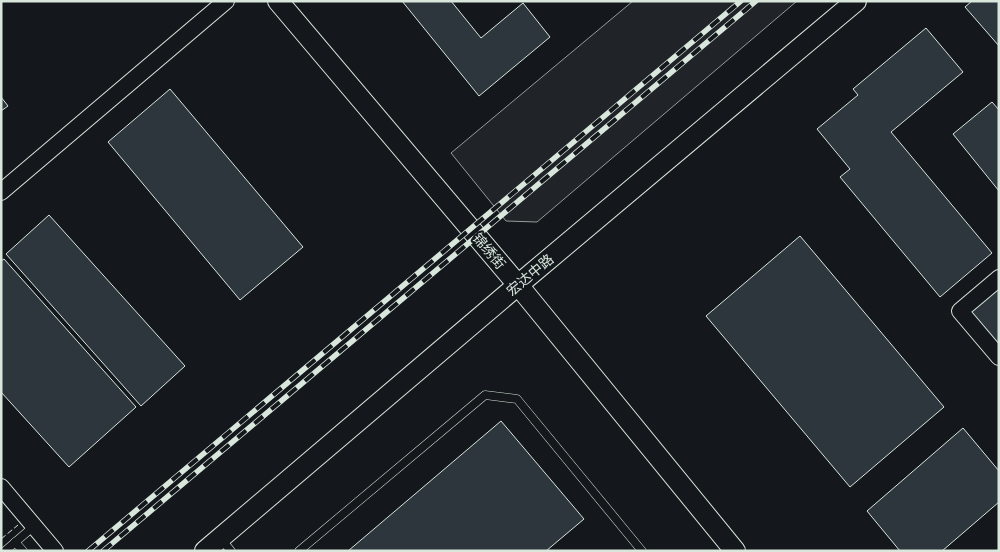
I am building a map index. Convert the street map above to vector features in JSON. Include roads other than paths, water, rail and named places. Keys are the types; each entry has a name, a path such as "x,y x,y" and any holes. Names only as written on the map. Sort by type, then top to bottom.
{"street":[{"path":"1,192 226,1"},
{"name":"锦绣街","path":"278,1 518,285 735,551"},
{"name":"宏达中路","path":"219,546 518,285 856,1"},
{"path":"999,278 960,311 999,357"},
{"path":"1,487 55,551"}],"lane":[{"path":"298,551 485,395 517,400 642,551"},
{"path":"5,551 34,526"},
{"path":"15,542 23,551"}],"railway":[{"path":"88,551 741,1"},
{"path":"103,551 756,1"}]}
